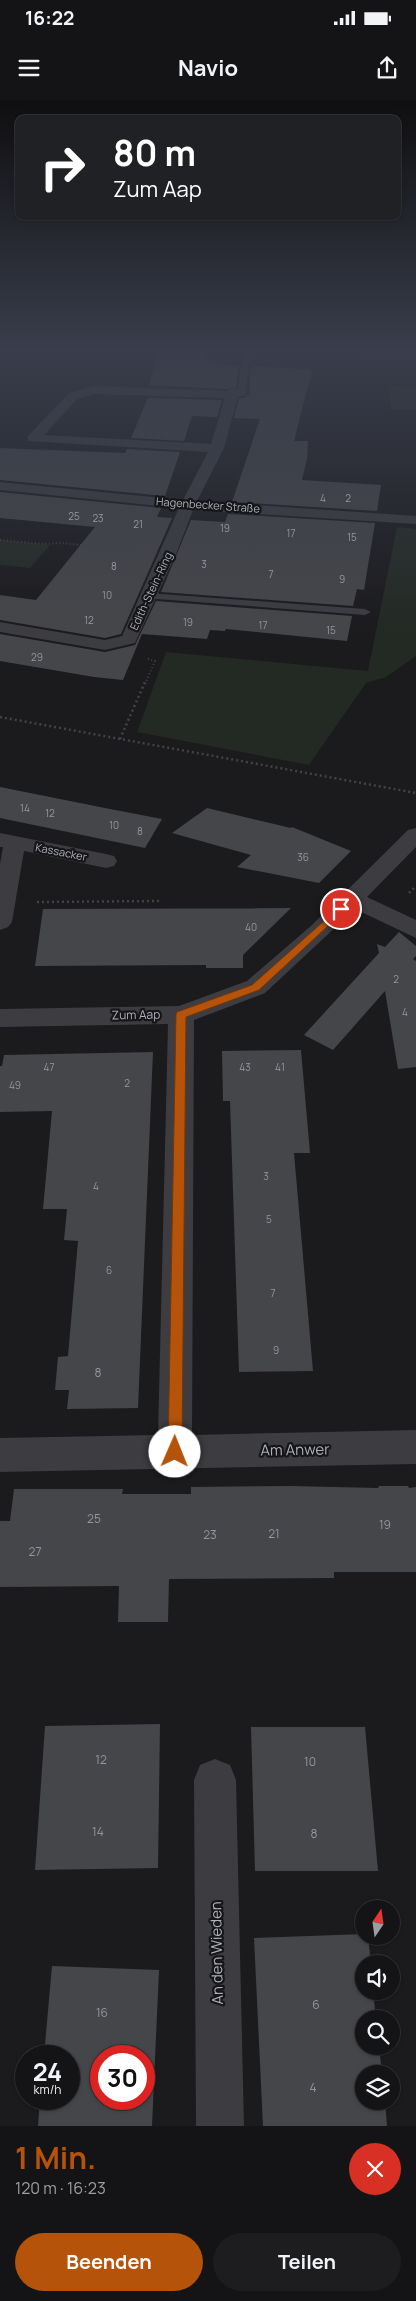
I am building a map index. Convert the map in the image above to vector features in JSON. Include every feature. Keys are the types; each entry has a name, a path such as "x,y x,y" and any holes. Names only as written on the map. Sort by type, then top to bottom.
{"street":[{"path":"87,442 198,449 217,448"},
{"name":"Edith-Stein-Ring","path":"0,627 105,645 128,639 168,554 188,505 219,442"},
{"name":"Hagenbecker Straße","path":"0,486 188,505 416,520"},
{"name":"Zum Aap","path":"0,1018 181,1014 256,987 320,930 416,836"},
{"name":"Kassacker","path":"2,912 8,841 106,861"},
{"path":"351,898 416,930"},
{"path":"175,1452 181,1014"},
{"name":"Am Anwer","path":"0,1454 416,1447"},
{"name":"An den Wieden","path":"215,1780 220,2126"}],"lane":[{"path":"148,596 365,612"}],"path":[{"path":"0,540 45,544 62,543 168,554"},
{"path":"105,645 155,661 120,739"},
{"path":"0,717 416,793"},
{"path":"2,912 160,901"}],"shaded area":[{"path":"397,527 416,529 416,656 386,677 366,683 309,765 137,732 166,652 368,671"},
{"path":"0,540 50,545 30,568 0,565"}],"building":[{"path":"252,442 308,442 307,459 302,480 381,485 377,511 232,502"},
{"path":"0,448 125,453 127,449 180,452 165,496 0,480"},
{"path":"0,492 161,508 157,517 172,518 121,634 105,638 0,620 0,595 36,600 95,527 0,518"},
{"path":"228,514 375,523 364,590 357,589 353,606 161,592 191,520 225,522"},
{"path":"156,601 352,616 347,641 226,629 225,631 210,630 207,639 142,634 123,680 0,661 0,634 105,652 135,645"},
{"path":"0,787 162,819 145,848 0,818"},
{"path":"207,808 292,827 351,851 319,883 237,867 251,855 172,833"},
{"path":"291,908 243,955 243,968 206,968 206,965 35,966 43,909"},
{"path":"399,932 416,946 416,956 413,959 416,961 416,1067 398,1069 385,991 333,1050 304,1035 379,953 377,944 385,947"},
{"path":"301,1050 310,1153 294,1153 313,1371 239,1372 230,1101 223,1101 222,1051"},
{"path":"153,1052 138,1408 67,1409 69,1390 55,1390 58,1357 68,1356 78,1241 64,1240 67,1209 43,1209 52,1111 0,1112 0,1066 2,1066 4,1055"},
{"path":"191,1487 416,1487 416,1572 334,1572 334,1578 169,1579 168,1622 118,1622 119,1586 0,1587 0,1521 10,1521 14,1489 123,1489 122,1494 191,1494"},
{"path":"160,1724 158,1868 35,1870 45,1726"},
{"path":"251,1727 365,1727 378,1871 255,1871"},
{"path":"355,1934 355,1945 369,1945 370,1955 355,1955 355,2000 374,2000 375,2010 355,2010 355,2055 380,2055 381,2065 355,2065 355,2110 386,2110 387,2126 263,2126 254,1938"},
{"path":"52,1966 159,1970 155,2059 155,2045 90,2045 90,2110 153,2110 152,2126 38,2126 39,2110 80,2110 80,2045 45,2045"}],"route":[{"path":"175,1452 181,1014 256,987 341,909"}]}
